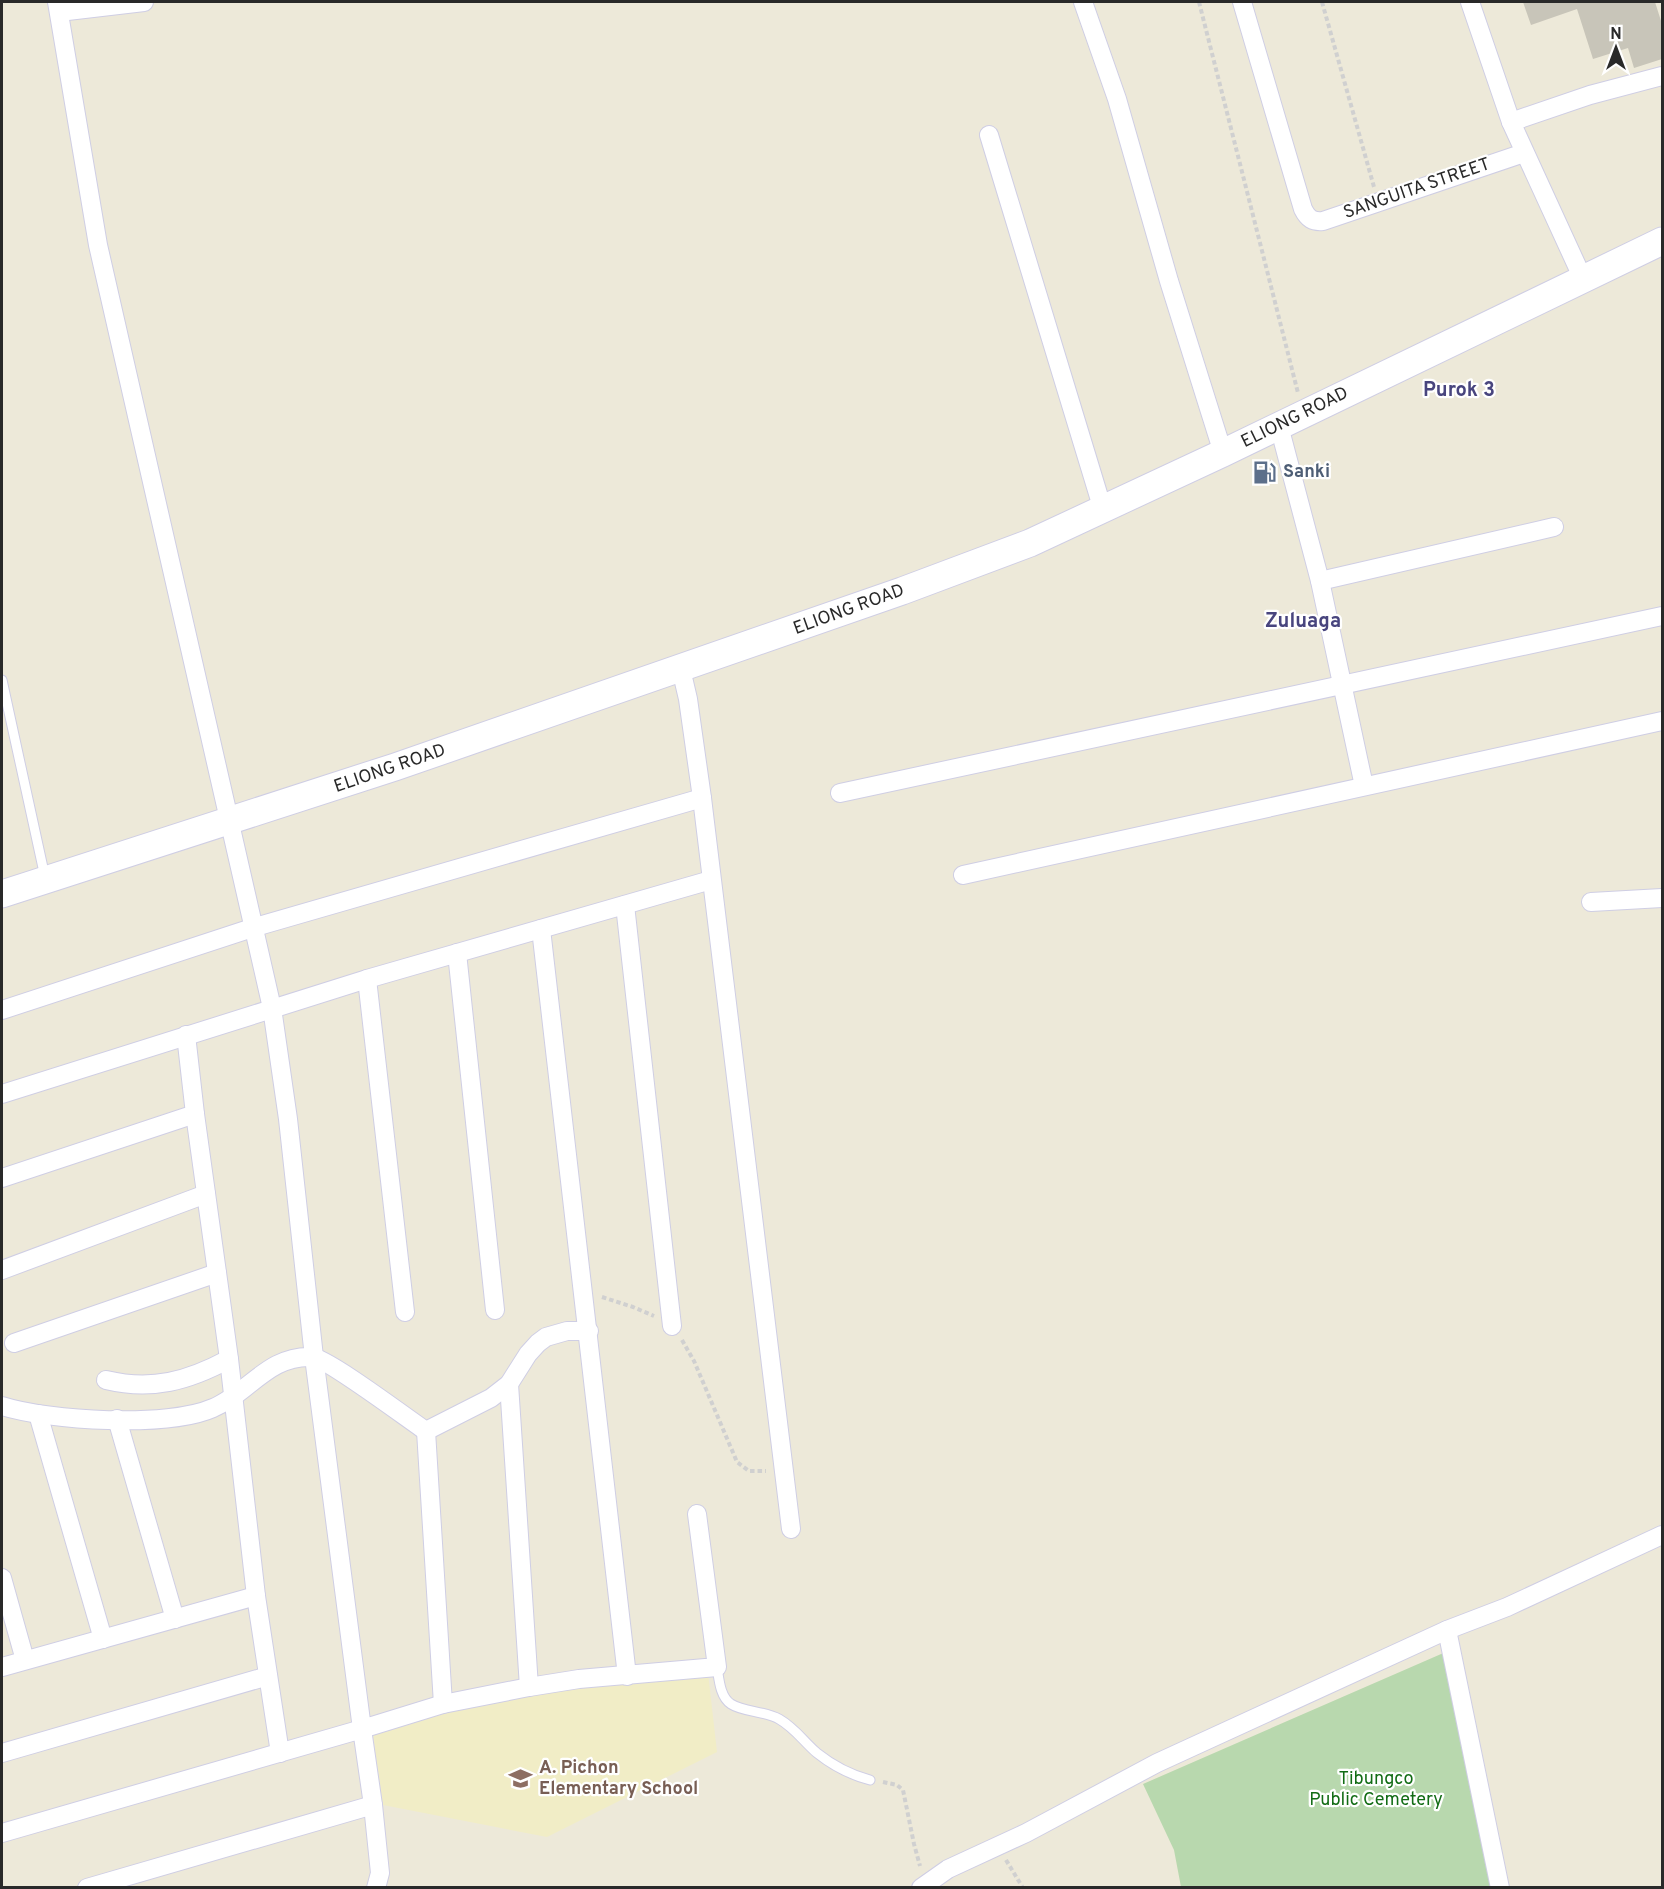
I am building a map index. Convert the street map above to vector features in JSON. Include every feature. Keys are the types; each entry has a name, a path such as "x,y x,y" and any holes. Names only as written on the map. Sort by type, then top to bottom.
{"main road":[{"name":"ELIONG ROAD","path":"2,894 395,767 681,669 1030,543 1223,453 1662,241"}],"street":[{"path":"144,2 58,7 98,245 272,1008 288,1119 315,1357 373,1805 380,1873 376,1887"},
{"path":"1083,2 1117,99 1169,281 1223,453"},
{"name":"SANGUITA STREET","path":"1242,2 1303,209 1310,219 1323,221 1524,153"},
{"path":"1470,2 1511,122 1583,279"},
{"path":"1511,122 1590,95 1662,76"},
{"path":"989,135 1103,510"},
{"path":"1279,426 1320,581 1364,786"},
{"path":"1320,581 1554,527"},
{"path":"840,793 1662,616"},
{"path":"681,669 688,699 702,798 790,1529"},
{"path":"963,875 1662,721"},
{"path":"2,1010 255,927 702,798"},
{"path":"2,1094 367,979 711,880"},
{"path":"1591,903 1662,898"},
{"path":"625,905 672,1326"},
{"path":"541,929 627,1676"},
{"path":"457,953 495,1310"},
{"path":"367,979 405,1312"},
{"path":"186,1035 229,1359 256,1596 280,1753"},
{"path":"2,1178 195,1114"},
{"path":"2,1270 206,1194"},
{"path":"14,1343 217,1273"},
{"path":"426,1431 491,1398 509,1384 528,1354 546,1337 567,1331 589,1331"},
{"path":"2,1406 38,1414 117,1419 182,1416 212,1409 233,1397 272,1366 297,1358 315,1357 334,1367 426,1431"},
{"path":"106,1380 145,1385 184,1379 204,1373 229,1359"},
{"path":"509,1384 529,1687"},
{"path":"38,1414 103,1639"},
{"path":"117,1419 175,1619"},
{"path":"426,1431 443,1704"},
{"path":"2,1833 443,1704 579,1679 717,1667 697,1514"},
{"path":"924,1885 948,1869 997,1847 1157,1763 1447,1630 1507,1607 1662,1535"},
{"path":"2,1582 25,1660"},
{"path":"2,1667 256,1596"},
{"path":"1447,1630 1500,1887"},
{"path":"2,1753 267,1676"},
{"path":"87,1887 373,1805"}],"lane":[{"path":"2,680 46,880"},
{"path":"717,1667 721,1689 725,1699 731,1704 778,1718 790,1726 816,1752 843,1769 870,1780"}],"path":[{"path":"1199,2 1304,414"},
{"path":"1322,2 1378,202"},
{"path":"584,1293 612,1299 655,1316 672,1326 694,1361 737,1462 748,1470 760,1472 783,1469"},
{"path":"870,1780 897,1785 903,1790 924,1885"},
{"path":"997,1847 1023,1887"}],"shaded area":[{"name":"A. Pichon Elementary School","path":"708,1673 717,1752 547,1837 383,1805 373,1735 445,1712 519,1695"}],"green space":[{"name":"Tibungco Public Cemetery","path":"1448,1651 1495,1887 1181,1887 1174,1850 1143,1784"}],"building":[{"path":"1523,2 1655,2 1662,24 1662,59 1634,68 1628,48 1593,59 1577,9 1531,25"},
{"name":"Sanki","path":"1271,460 1278,476 1258,484 1252,469"}],"place":[{"name":"Sanki","path":"1265,472"},
{"name":"A. Pichon Elementary School","path":"521,1778"}],"district":[{"name":"Purok 3","path":"1459,391"},
{"name":"Zuluaga","path":"1303,622"}]}
